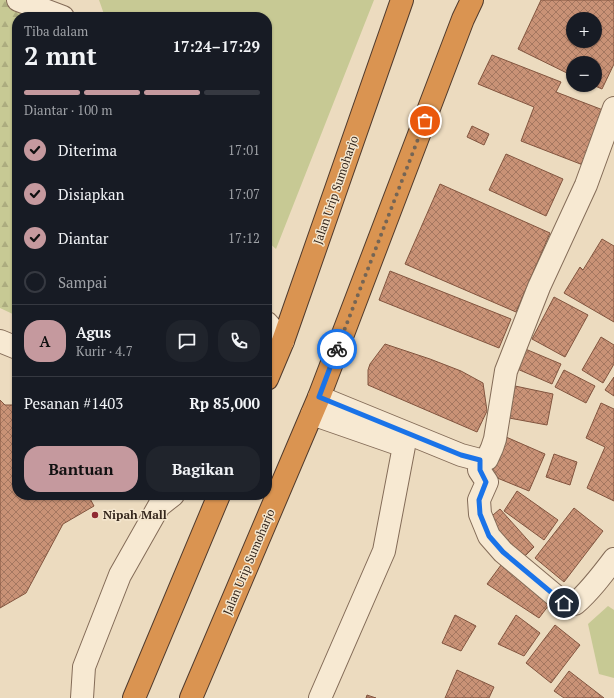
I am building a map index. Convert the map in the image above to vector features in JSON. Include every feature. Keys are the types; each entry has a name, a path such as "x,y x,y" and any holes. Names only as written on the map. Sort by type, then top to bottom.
{"highway":[{"name":"Jalan Urip Sumoharjo","path":"272,367 283,342 402,0"},
{"name":"Jalan Urip Sumoharjo","path":"191,698 316,405 472,0"},
{"path":"134,698 217,500"}],"street":[{"path":"18,0 50,12"},
{"path":"64,0 66,12"},
{"path":"316,405 461,455 480,460 487,459 495,439 506,371 539,287 586,185 614,108"},
{"path":"272,329 283,342"},
{"path":"0,341 12,346"},
{"path":"316,405 404,446 384,551 320,698"},
{"path":"480,460 480,470 486,482 479,500 480,514 489,536 503,552 564,603 575,604 595,584 614,559"},
{"path":"82,698 84,667 120,575 159,506 167,500"}],"green space":[{"path":"0,0 32,0 34,12 12,12 12,314 0,308"},
{"path":"99,0 374,0 276,249 272,245 272,12 103,12"},
{"path":"608,606 614,610 614,678 599,674 588,624"}],"building":[{"path":"541,0 614,0 614,64 602,89 602,56 566,56 566,73 518,49"},
{"path":"492,55 561,82 556,92 603,110 583,165 521,141 534,107 478,84"},
{"path":"472,126 489,134 484,145 467,137"},
{"path":"506,154 563,179 546,216 489,190"},
{"path":"440,184 550,233 516,312 405,264"},
{"path":"602,239 614,246 614,322 564,293 580,267 583,270"},
{"path":"390,271 511,319 499,348 379,300"},
{"path":"554,297 588,315 565,357 532,339"},
{"path":"601,337 614,345 614,364 603,383 582,370"},
{"path":"385,344 461,371 483,383 487,411 477,432 368,385 368,370 370,364"},
{"path":"523,348 561,364 552,384 515,368"},
{"path":"564,370 595,386 586,403 555,387"},
{"path":"614,377 614,396 605,390"},
{"path":"515,386 553,394 547,425 509,418"},
{"name":"Nipah Mall","path":"0,400 5,405 12,405 12,500 91,500 94,506 63,524 26,593 0,608"},
{"path":"601,403 614,409 614,501 587,488 605,447 586,438"},
{"path":"506,437 545,454 529,491 490,475"},
{"path":"554,454 577,462 570,485 546,477"},
{"path":"517,491 558,520 544,540 504,511"},
{"path":"574,508 603,531 564,582 535,558"},
{"path":"500,509 534,547 521,560 486,521"},
{"path":"504,561 552,601 539,618 487,584"},
{"path":"455,615 476,626 461,651 442,643"},
{"path":"516,615 540,633 524,656 498,644"},
{"path":"555,625 580,645 551,683 526,663"},
{"path":"457,670 494,687 489,698 445,698"},
{"path":"569,671 604,698 564,698 554,691"},
{"path":"367,695 376,698 366,698"}],"way so far":[{"path":"337,349 425,121"}],"place":[{"name":"Nipah Mall","path":"95,515"}],"route":[{"path":"337,349 319,397 461,455 480,460 480,470 486,482 479,500 480,514 489,536 503,552 564,603"}]}
